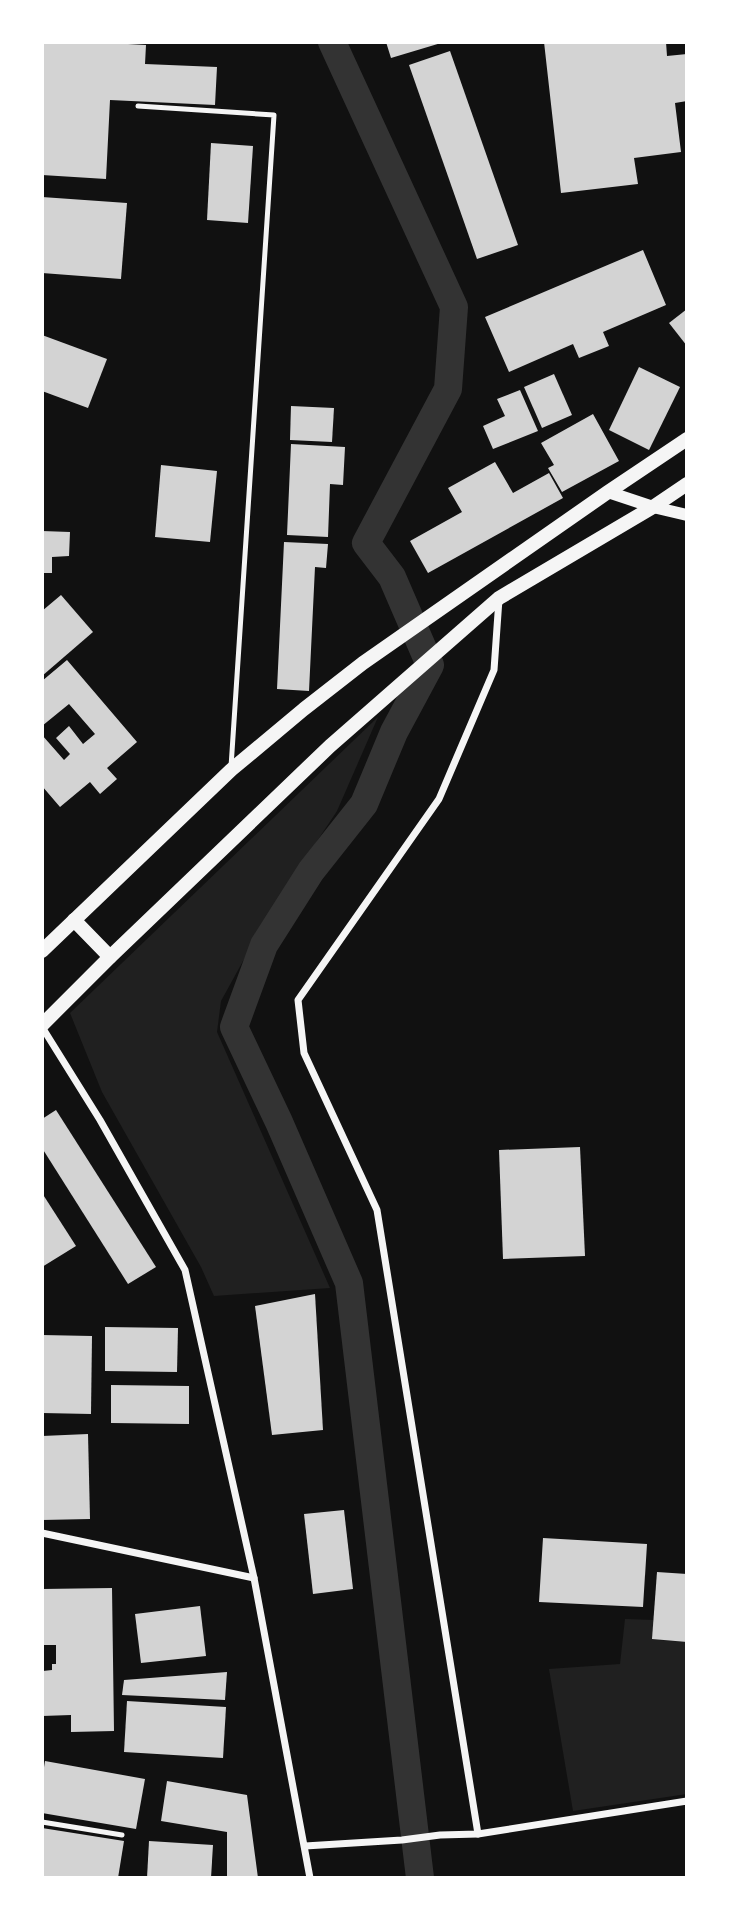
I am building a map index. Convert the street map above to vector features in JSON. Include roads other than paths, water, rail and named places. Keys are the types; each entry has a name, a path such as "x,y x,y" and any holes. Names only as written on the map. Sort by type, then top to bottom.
{"main road":[{"path":"42,951 231,770 304,709 363,663 687,439"},
{"path":"42,1026 330,746 499,598 687,484"},
{"path":"74,920 110,957"}],"street":[{"path":"608,492 687,515"},
{"path":"478,1834 377,1210 304,1052 298,1000 439,799 494,670 499,598"},
{"path":"42,1026 185,1269 254,1578 310,1878"},
{"path":"42,1533 254,1578"},
{"path":"305,1846 478,1834 687,1801"}],"lane":[{"path":"138,106 274,116 231,770"},
{"path":"42,1822 122,1835"}],"waterway":[{"path":"332,42 454,307 448,389 366,543 392,577 430,665 394,732 364,804 311,871 264,945 234,1027 279,1122 349,1283 420,1878"}]}
